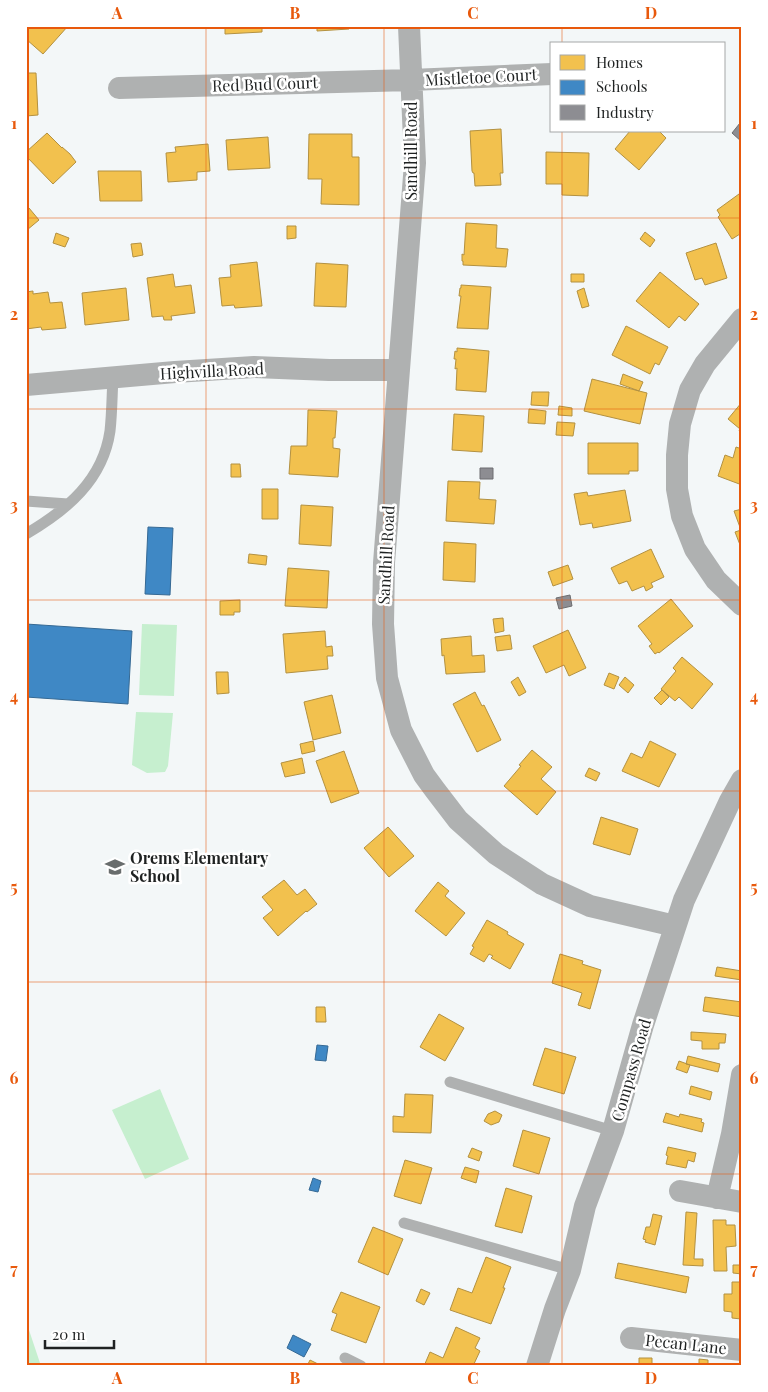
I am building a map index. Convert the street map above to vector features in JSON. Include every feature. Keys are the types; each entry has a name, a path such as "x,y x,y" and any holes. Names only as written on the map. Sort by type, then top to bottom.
{"street":[{"name":"Sandhill Road","path":"409,26 415,163 384,563 382,624 387,678 401,730 424,775 435,790 458,820 496,854 542,884 590,906 675,926"},
{"name":"Mistletoe Court","path":"411,80 550,74"},
{"name":"Red Bud Court","path":"119,88 411,80"},
{"path":"742,320 705,364 690,390 680,424 677,489 682,516 695,549 716,580 742,605"},
{"name":"Highvilla Road","path":"26,385 254,367 399,370"},
{"name":"Compass Road","path":"538,1366 570,1270 585,1206 613,1131 643,1025 684,900 742,780"},
{"path":"717,1198 732,1134 742,1075"},
{"path":"680,1191 742,1202"},
{"name":"Pecan Lane","path":"631,1338 742,1350"}],"lane":[{"path":"26,534 51,519 74,499 97,472 105,452 110,431 113,377"},
{"path":"26,501 68,504"},
{"path":"450,1082 613,1131"},
{"path":"404,1223 570,1270"},
{"path":"345,1358 361,1366"}],"green space":[{"path":"142,624 177,625 174,696 139,695"},
{"path":"136,712 173,713 168,766 165,772 147,773 132,765"},
{"path":"160,1089 189,1159 145,1179 112,1110"},
{"path":"26,1326 28,1327 41,1366 26,1366"}],"building: Homes":[{"path":"26,26 68,26 43,54 26,39"},
{"path":"225,26 262,26 262,32 225,34"},
{"path":"317,26 349,26 349,29 317,31"},
{"path":"26,73 36,73 38,115 26,116"},
{"path":"501,129 503,173 500,173 501,185 475,186 474,173 472,171 470,131"},
{"path":"629,132 660,132 666,138 639,170 615,149"},
{"path":"47,133 76,162 53,184 26,156 26,152"},
{"path":"309,134 352,134 352,157 359,157 359,205 321,204 322,179 308,179"},
{"path":"268,137 270,168 228,170 226,140"},
{"path":"208,144 210,171 197,172 197,180 168,182 166,153 176,152 175,147"},
{"path":"546,152 589,153 588,196 562,195 562,184 546,184"},
{"path":"98,171 141,171 142,201 100,201"},
{"path":"739,194 742,197 742,237 740,234 732,239 718,217 720,215 717,210"},
{"path":"29,208 39,220 27,230 26,210"},
{"path":"466,223 497,225 496,248 508,249 506,267 463,265 462,254 464,255"},
{"path":"287,226 296,226 296,238 287,239"},
{"path":"645,232 655,240 650,247 640,239"},
{"path":"56,233 69,238 65,247 53,243"},
{"path":"141,243 143,255 133,257 131,244"},
{"path":"716,243 727,278 705,285 702,278 695,280 686,253"},
{"path":"257,262 262,306 235,308 234,305 222,306 219,278 231,277 230,265"},
{"path":"316,263 348,265 346,307 314,306"},
{"path":"660,272 699,304 685,321 679,316 669,328 636,301"},
{"path":"173,274 175,287 191,285 195,313 171,316 172,320 164,320 163,316 152,317 147,278"},
{"path":"571,274 584,274 584,282 571,282"},
{"path":"461,285 491,287 488,329 457,328"},
{"path":"126,288 129,320 85,325 82,293"},
{"path":"584,288 589,306 582,308 577,291"},
{"path":"33,291 33,294 48,292 50,303 62,302 66,328 42,330 41,327 26,329 26,292"},
{"path":"626,326 668,347 659,365 655,363 650,374 612,355"},
{"path":"457,348 489,351 486,392 456,390 457,368 455,369 456,359 454,359"},
{"path":"623,374 643,382 639,391 620,384"},
{"path":"592,379 647,393 640,424 584,411"},
{"path":"532,392 549,392 548,406 531,405"},
{"path":"742,402 742,433 728,419"},
{"path":"559,406 572,408 572,416 558,415"},
{"path":"529,409 546,411 545,424 528,423"},
{"path":"308,410 337,411 333,448 340,449 338,477 289,474 291,446 307,446"},
{"path":"454,414 484,416 482,452 452,450"},
{"path":"557,422 575,423 573,436 556,435"},
{"path":"588,443 638,443 638,471 629,471 629,474 588,474"},
{"path":"736,447 742,449 742,485 718,476 725,455 733,458"},
{"path":"231,464 240,464 241,477 231,477"},
{"path":"448,481 480,482 479,499 496,500 494,524 446,521"},
{"path":"262,489 278,489 278,519 262,519"},
{"path":"625,490 631,521 593,528 592,523 580,525 574,494 587,492 588,496"},
{"path":"301,505 333,507 331,546 299,544"},
{"path":"742,509 742,550 735,532 741,530 734,511"},
{"path":"444,542 476,544 475,582 443,580"},
{"path":"651,549 664,577 651,583 653,587 646,591 644,586 632,591 627,581 619,584 611,568"},
{"path":"249,554 267,556 266,565 248,563"},
{"path":"568,565 573,579 553,586 548,572"},
{"path":"288,568 329,571 327,608 285,606"},
{"path":"671,599 693,626 659,653 655,654 649,646 652,644 638,626"},
{"path":"240,600 240,612 234,612 234,615 220,615 220,601"},
{"path":"503,618 504,631 495,633 493,619"},
{"path":"568,630 586,668 569,676 564,665 546,673 533,646"},
{"path":"325,631 326,647 332,646 333,656 327,656 328,669 286,673 283,634"},
{"path":"510,635 512,649 497,651 495,637"},
{"path":"471,636 472,656 484,655 485,672 446,674 441,639"},
{"path":"682,657 713,684 692,709 679,697 675,701 661,689 676,671 673,668"},
{"path":"216,672 228,672 229,693 217,694"},
{"path":"609,673 619,677 614,689 604,685"},
{"path":"518,677 526,692 519,696 511,682"},
{"path":"625,677 634,685 628,693 619,685"},
{"path":"662,690 669,697 661,705 654,698"},
{"path":"475,692 482,706 484,705 501,740 477,752 453,704"},
{"path":"332,695 341,733 313,740 304,702"},
{"path":"313,741 315,751 302,754 300,744"},
{"path":"650,741 676,754 659,787 622,771 631,753 642,758"},
{"path":"532,750 552,767 541,779 556,792 537,815 504,786"},
{"path":"344,751 359,793 331,803 316,761"},
{"path":"302,758 305,773 285,777 281,763"},
{"path":"589,768 600,773 596,781 585,776"},
{"path":"601,817 638,829 630,855 593,844"},
{"path":"388,827 414,856 389,877 364,848"},
{"path":"284,880 297,895 305,889 317,904 306,911 278,936 263,918 273,910 262,897"},
{"path":"438,882 449,891 445,896 465,913 446,936 415,911"},
{"path":"487,920 524,944 510,969 491,958 493,956 489,954 484,962 470,954 474,947 472,946"},
{"path":"560,954 583,961 582,964 601,970 590,1009 578,1005 582,993 552,983"},
{"path":"717,967 742,971 742,980 715,976"},
{"path":"705,997 742,1002 742,1017 703,1011"},
{"path":"316,1007 325,1007 326,1022 316,1022"},
{"path":"439,1014 464,1028 445,1061 420,1047"},
{"path":"691,1032 726,1034 725,1043 719,1043 719,1049 702,1049 702,1041 691,1040"},
{"path":"545,1048 576,1057 564,1094 533,1085"},
{"path":"688,1056 720,1064 718,1072 686,1064"},
{"path":"679,1061 690,1065 687,1073 676,1069"},
{"path":"691,1086 712,1092 710,1100 689,1094"},
{"path":"405,1094 433,1095 431,1133 393,1132 393,1116 404,1117"},
{"path":"495,1111 502,1115 499,1122 491,1125 484,1121 488,1114"},
{"path":"666,1113 679,1117 680,1114 702,1119 701,1122 704,1123 702,1132 663,1122"},
{"path":"523,1130 550,1138 539,1174 513,1166"},
{"path":"668,1147 696,1153 694,1162 688,1160 686,1168 666,1164"},
{"path":"472,1148 482,1152 479,1161 468,1157"},
{"path":"405,1160 432,1168 421,1204 394,1196"},
{"path":"465,1167 479,1171 476,1183 461,1178"},
{"path":"506,1188 532,1196 522,1233 495,1226"},
{"path":"686,1212 697,1213 694,1259 703,1259 703,1266 683,1265"},
{"path":"653,1214 662,1216 655,1245 645,1242 646,1240 643,1239 646,1227 650,1227"},
{"path":"713,1220 726,1220 726,1225 735,1225 736,1246 726,1247 727,1271 714,1271"},
{"path":"373,1227 403,1239 388,1275 358,1262"},
{"path":"486,1257 511,1267 491,1324 450,1310 458,1288 472,1293"},
{"path":"618,1263 689,1277 686,1293 615,1278"},
{"path":"733,1265 742,1265 742,1274 733,1273"},
{"path":"732,1282 742,1282 741,1319 732,1318 732,1312 724,1311 724,1294 732,1294"},
{"path":"421,1289 430,1293 424,1305 416,1301"},
{"path":"341,1292 380,1307 366,1343 331,1330 337,1314 332,1312"},
{"path":"456,1327 480,1338 475,1348 480,1351 473,1366 424,1366 430,1352 443,1358"},
{"path":"639,1358 652,1358 652,1366 639,1366"},
{"path":"699,1359 708,1360 708,1366 699,1366"},
{"path":"310,1360 322,1366 307,1366"}],"building: Schools":[{"path":"148,527 173,528 170,595 145,594"},
{"path":"26,624 132,631 128,704 26,697"},
{"path":"317,1045 328,1046 326,1061 315,1060"},
{"path":"313,1178 321,1181 318,1192 309,1190"},
{"path":"293,1335 311,1344 304,1357 287,1348"}],"building: Industry":[{"path":"740,123 742,124 742,142 732,133"},
{"path":"480,468 493,468 493,479 480,479"},
{"path":"570,595 572,606 559,609 556,598"}],"place":[{"name":"Orems Elementary School","path":"115,867"}]}
